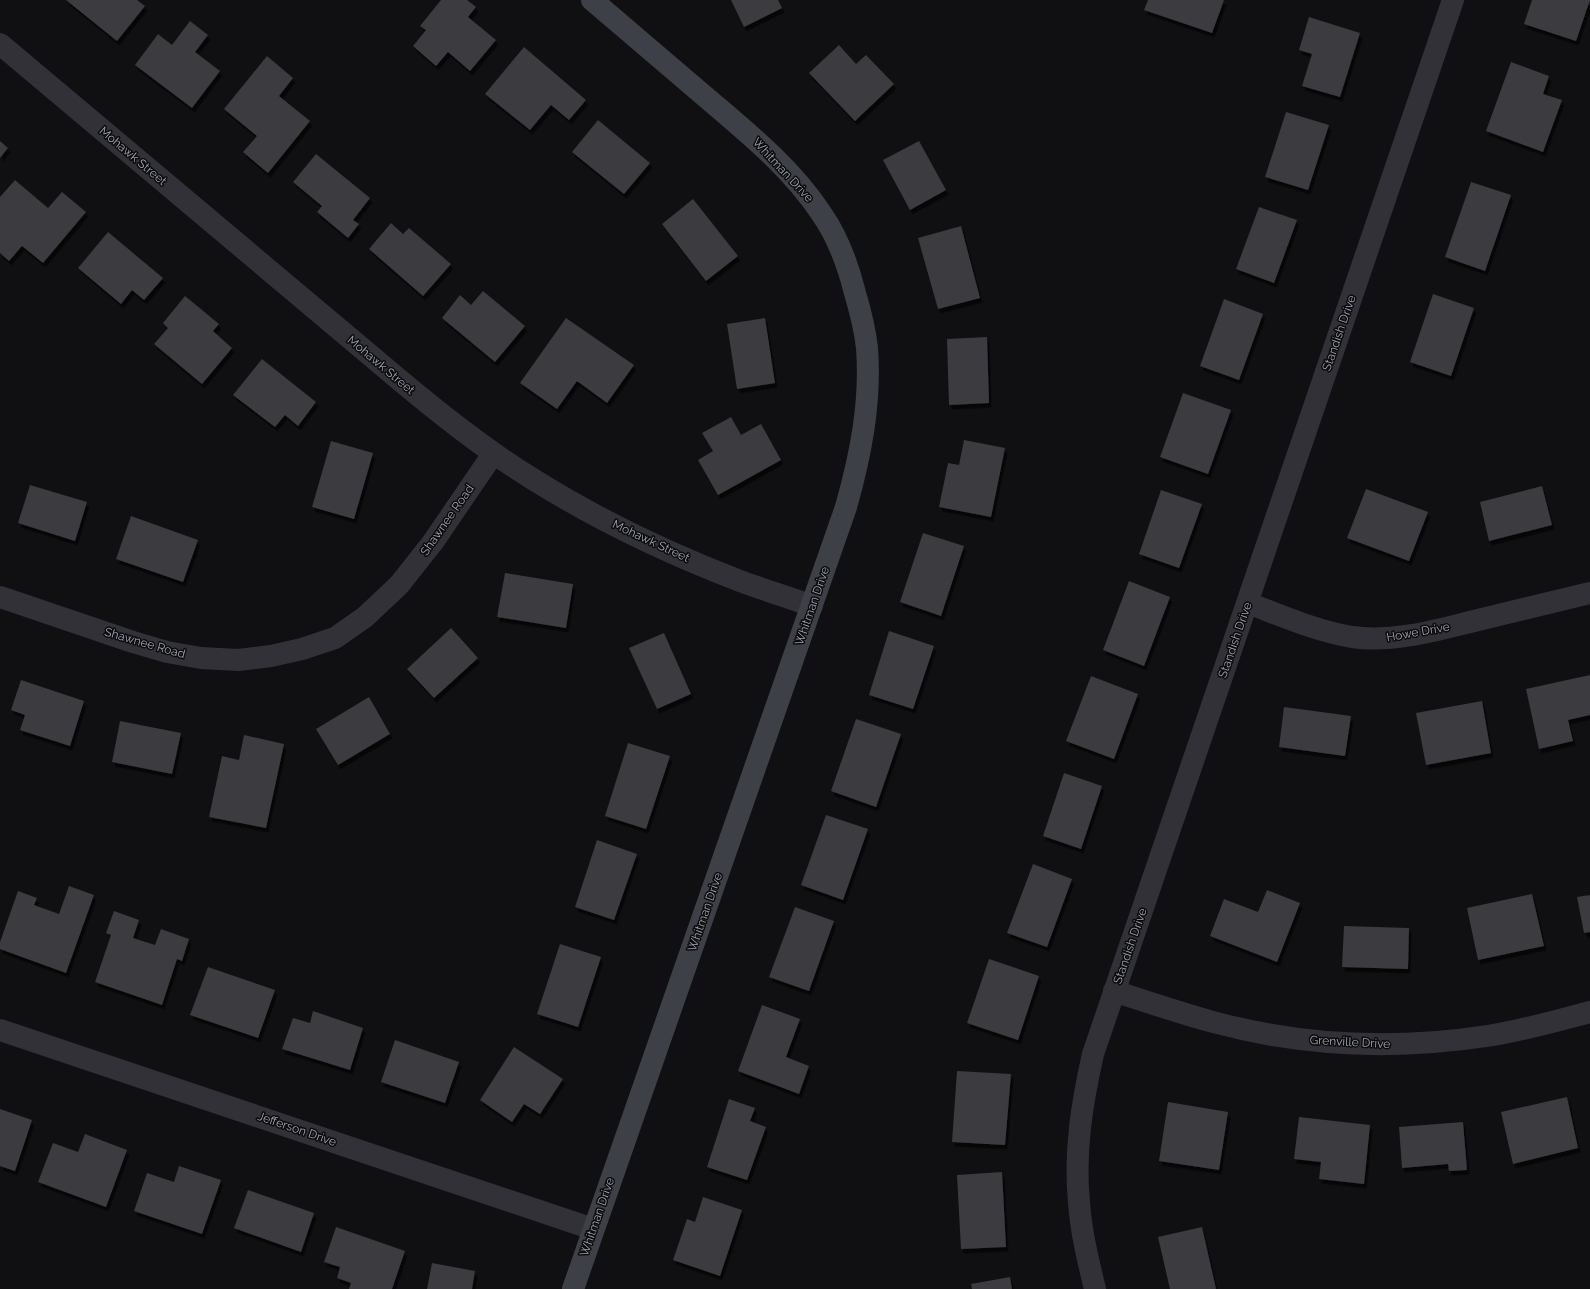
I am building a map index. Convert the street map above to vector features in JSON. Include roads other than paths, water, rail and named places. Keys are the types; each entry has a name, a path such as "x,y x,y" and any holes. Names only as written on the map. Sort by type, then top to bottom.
{"street":[{"name":"Standish Drive","path":"1095,1289 1083,1239 1078,1201 1078,1149 1082,1103 1093,1054 1453,0"},
{"name":"Whitman Drive","path":"573,1289 846,507 857,470 865,425 869,386 867,346 851,278 838,244 822,214 800,184 749,134 594,1"},
{"name":"Mohawk Street","path":"0,44 412,391 493,454 542,485 629,532 680,556 741,581 812,606"},
{"name":"Shawnee Road","path":"0,597 133,642 167,652 201,658 238,660 302,650 335,638 365,617 399,585 433,542 493,454"},
{"name":"Howe Drive","path":"1248,603 1323,630 1352,637 1380,639 1406,637 1590,593"},
{"name":"Grenville Drive","path":"1114,991 1214,1022 1241,1028 1301,1040 1372,1045 1413,1044 1487,1036 1590,1012"},
{"name":"Jefferson Drive","path":"0,1030 593,1229"}]}
